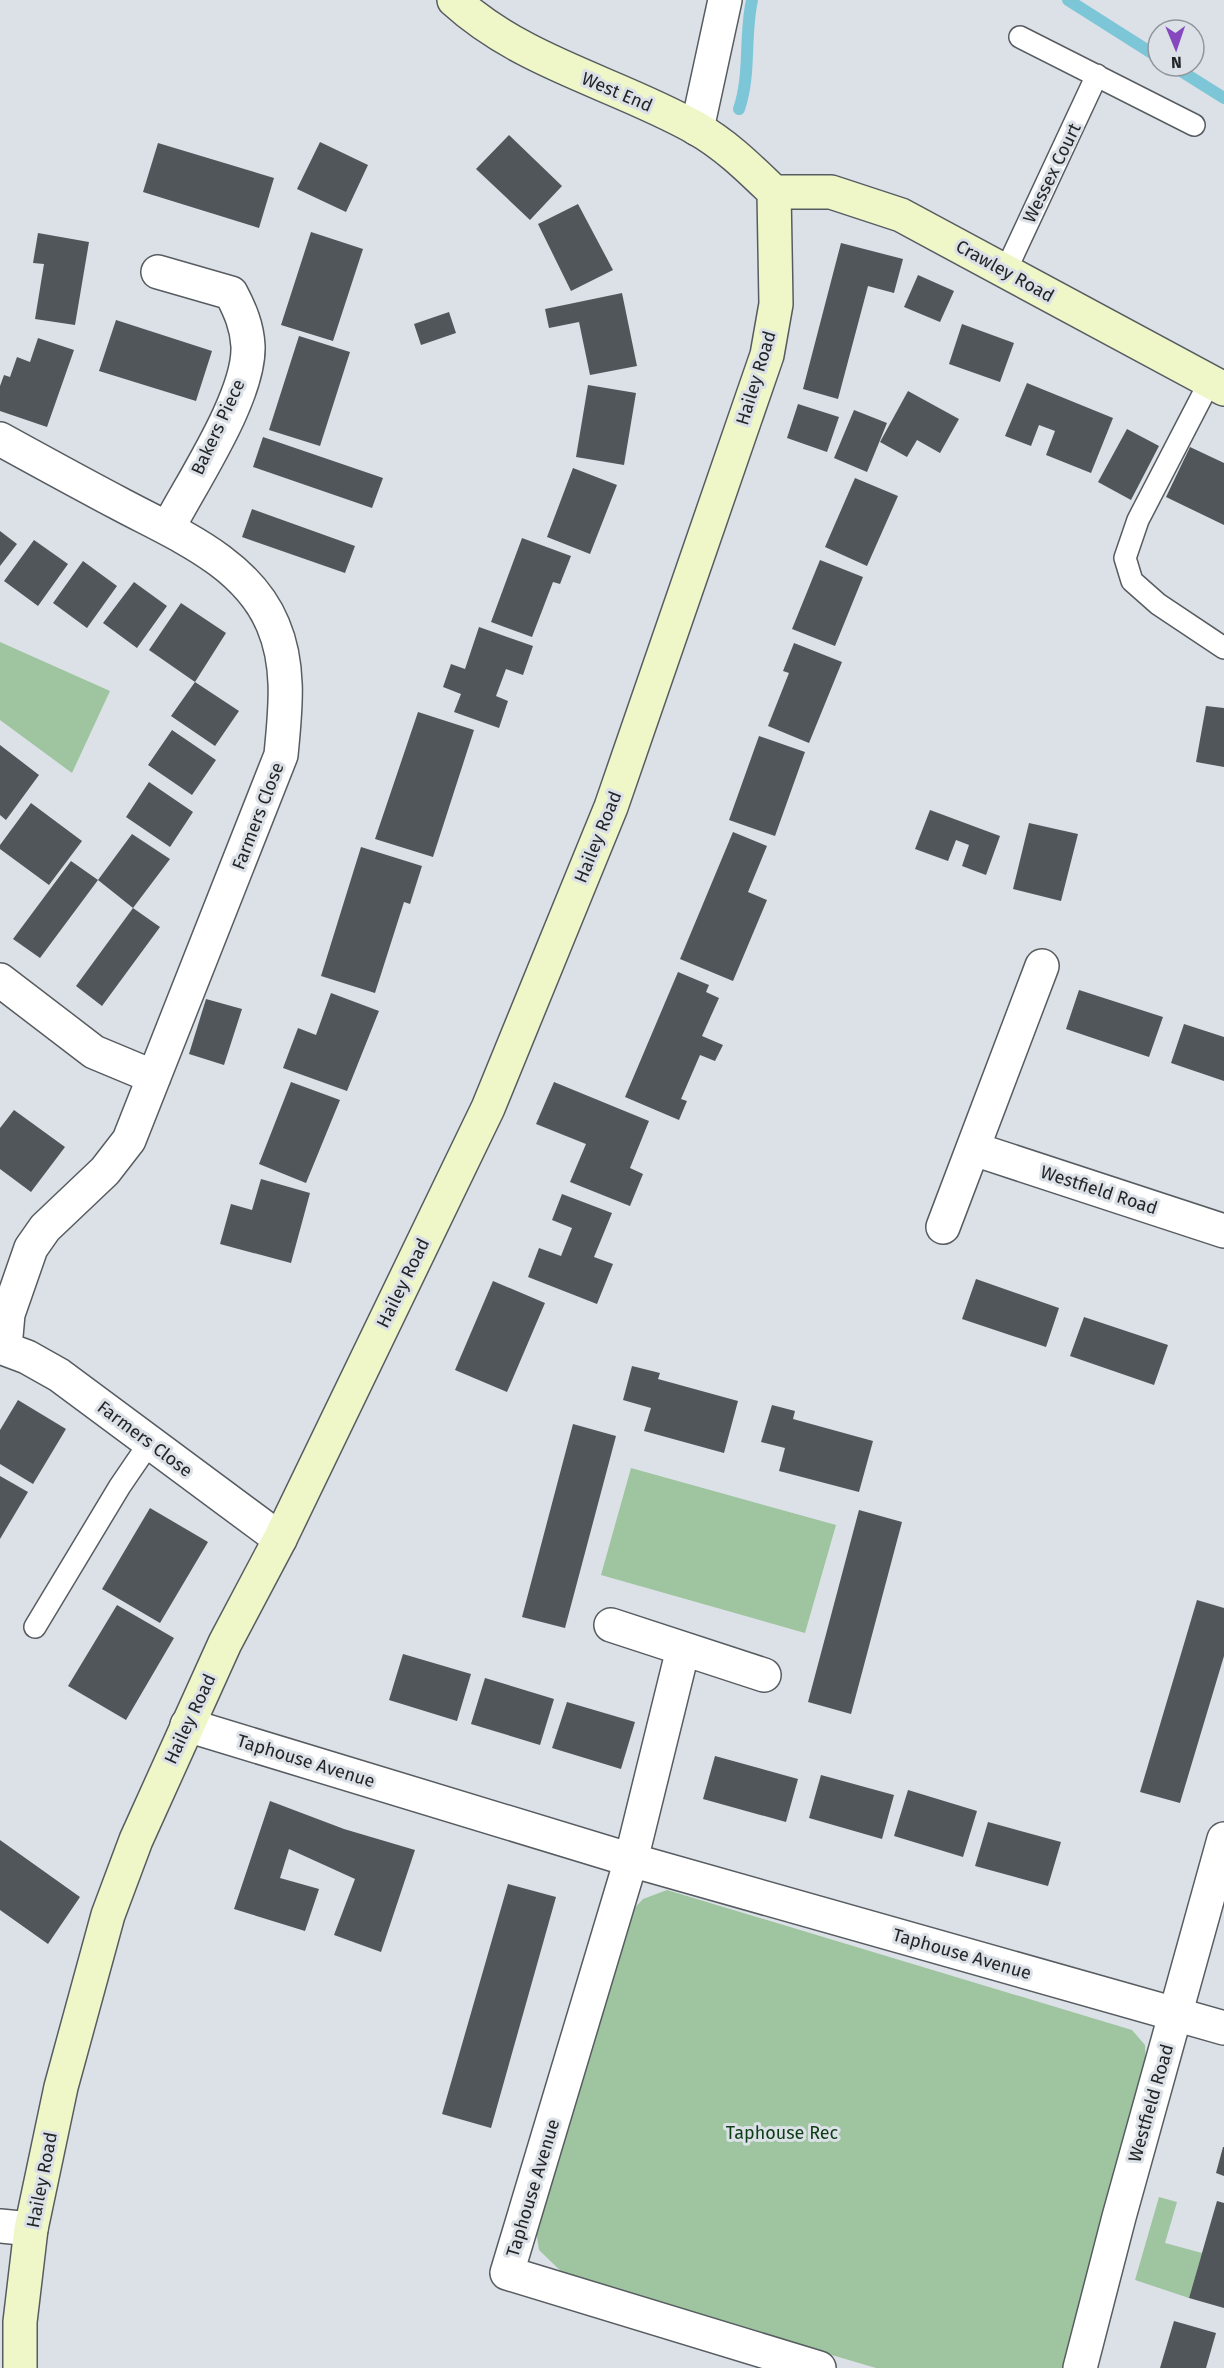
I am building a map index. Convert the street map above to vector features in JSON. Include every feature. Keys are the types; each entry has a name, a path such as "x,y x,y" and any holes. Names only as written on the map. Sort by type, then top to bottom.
{"main road":[{"name":"West End","path":"454,0 502,37 562,69 663,111 697,129 733,152 774,192"},
{"name":"Crawley Road","path":"774,192 831,192 901,215 1217,385"},
{"name":"Hailey Road","path":"20,2368 16,2228 61,2087 108,1915 136,1840 225,1643 280,1539 488,1108 611,807 767,355 776,304 774,192"}],"street":[{"path":"697,129 725,0"},
{"name":"Bakers Piece","path":"158,272 231,293 244,319 248,347 241,386 168,528"},
{"name":"Farmers Close","path":"0,439 168,528 230,568 259,597 274,627 287,689 281,755 154,1077 123,1148 105,1171 45,1228 31,1248 8,1314 2,1347 59,1375 280,1539"},
{"path":"943,1227 1042,966"},
{"path":"0,980 94,1052 154,1077"},
{"name":"Westfield Road","path":"974,1149 1224,1232"},
{"path":"611,1625 764,1675"},
{"name":"Taphouse Avenue","path":"683,1649 631,1860 507,2273 819,2368"},
{"name":"Taphouse Avenue","path":"187,1725 631,1860 1224,2028"},
{"name":"Westfield Road","path":"1080,2368 1224,1839"}],"lane":[{"path":"1020,37 1194,125"},
{"name":"Wessex Court","path":"1006,270 1097,75"},
{"path":"1217,385 1138,520 1125,558 1132,581 1158,604 1224,648"},
{"path":"35,1627 120,1485 150,1442"}],"green space":[{"path":"0,642 110,691 72,773 0,720"},
{"path":"631,1468 836,1525 805,1633 601,1575"},
{"name":"Taphouse Rec","path":"667,1890 1132,2030 1145,2045 1146,2070 1062,2368 876,2368 567,2277 539,2250 536,2230 625,1918 643,1899"},
{"path":"1159,2197 1177,2202 1165,2243 1202,2253 1189,2298 1135,2280"}],"building":[{"path":"509,135 562,186 530,220 476,169"},
{"path":"320,142 368,165 346,212 297,189"},
{"path":"158,143 274,178 259,228 143,192"},
{"path":"578,204 613,270 571,291 538,224"},
{"path":"311,232 363,249 333,341 281,325"},
{"path":"38,233 89,242 75,325 35,319 44,264 33,263"},
{"path":"841,243 903,259 894,293 868,286 838,399 803,389"},
{"path":"918,275 954,291 940,322 904,307"},
{"path":"622,293 637,366 590,375 579,322 549,328 545,309"},
{"path":"449,312 456,333 421,345 414,324"},
{"path":"116,320 212,351 196,401 99,371"},
{"path":"962,324 1014,343 1000,382 949,364"},
{"path":"299,336 350,352 320,446 269,430"},
{"path":"38,338 74,350 47,427 0,411 0,386 4,375 10,377 17,357 30,362"},
{"path":"1027,383 1113,418 1091,473 1046,455 1055,431 1039,425 1031,446 1005,436"},
{"path":"588,385 636,393 624,465 576,457"},
{"path":"908,391 959,419 940,453 917,440 907,457 880,442"},
{"path":"798,404 839,417 827,452 787,438"},
{"path":"854,410 887,423 867,472 834,458"},
{"path":"1127,429 1159,446 1131,500 1098,482"},
{"path":"263,437 383,478 372,508 253,467"},
{"path":"1190,447 1224,463 1224,525 1166,497"},
{"path":"573,468 617,485 590,554 547,537"},
{"path":"855,478 898,496 867,566 825,547"},
{"path":"252,509 355,546 345,573 242,537"},
{"path":"0,531 17,544 0,566"},
{"path":"522,538 571,556 560,584 553,582 532,637 491,622"},
{"path":"34,540 68,564 38,606 4,581"},
{"path":"820,560 863,577 835,646 792,629"},
{"path":"83,561 117,586 87,628 53,603"},
{"path":"134,582 167,606 137,648 103,623"},
{"path":"181,603 226,633 195,682 149,650"},
{"path":"479,627 533,646 523,675 506,669 496,696 508,701 499,728 454,712 461,694 443,687 451,664 465,669"},
{"path":"794,643 842,662 809,743 768,726 789,673 783,671"},
{"path":"195,682 239,711 215,746 171,716"},
{"path":"1206,706 1224,708 1224,767 1196,762"},
{"path":"418,712 474,730 433,857 375,839"},
{"path":"172,730 216,760 192,795 148,765"},
{"path":"759,736 805,752 775,836 729,820"},
{"path":"0,745 39,775 6,820 0,815"},
{"path":"149,782 193,812 170,847 126,817"},
{"path":"31,803 82,841 49,885 0,849 0,845"},
{"path":"930,810 1000,836 986,875 962,866 969,845 956,840 948,861 915,849"},
{"path":"1029,823 1078,834 1061,901 1013,889"},
{"path":"733,832 767,846 748,892 767,900 733,981 680,959"},
{"path":"132,834 170,859 133,908 98,880"},
{"path":"361,847 422,866 410,904 404,902 375,993 321,976"},
{"path":"71,861 98,880 40,958 13,939"},
{"path":"133,908 160,927 102,1006 76,986"},
{"path":"678,972 709,985 706,992 719,998 702,1036 723,1045 715,1061 700,1055 681,1099 687,1101 679,1120 625,1097"},
{"path":"1079,990 1163,1017 1149,1057 1066,1029"},
{"path":"331,993 379,1011 347,1091 283,1068 298,1028 316,1035"},
{"path":"206,999 242,1009 224,1065 189,1054"},
{"path":"1184,1024 1224,1037 1224,1081 1171,1063"},
{"path":"291,1082 340,1100 306,1183 259,1164"},
{"path":"554,1082 649,1121 630,1168 643,1174 630,1206 570,1182 586,1144 536,1124"},
{"path":"14,1110 65,1147 31,1192 0,1169 0,1128"},
{"path":"261,1179 310,1193 291,1263 220,1244 231,1204 252,1210"},
{"path":"562,1194 612,1213 594,1257 613,1264 597,1304 528,1277 539,1248 561,1256 572,1228 552,1220"},
{"path":"976,1279 1059,1308 1046,1347 962,1319"},
{"path":"493,1281 545,1303 507,1392 455,1370"},
{"path":"1084,1317 1168,1345 1154,1385 1070,1356"},
{"path":"632,1366 660,1373 658,1379 738,1401 724,1453 644,1431 651,1408 623,1400"},
{"path":"18,1400 66,1429 33,1484 0,1464 0,1430"},
{"path":"772,1405 795,1411 793,1419 873,1441 859,1492 779,1471 785,1448 761,1442"},
{"path":"573,1424 616,1436 565,1628 522,1617"},
{"path":"0,1476 28,1492 0,1539"},
{"path":"150,1508 208,1542 160,1623 102,1589"},
{"path":"859,1510 902,1522 851,1714 808,1702"},
{"path":"1197,1600 1224,1608 1224,1656 1180,1803 1140,1792"},
{"path":"117,1605 174,1638 126,1720 68,1686"},
{"path":"403,1654 471,1674 457,1721 389,1700"},
{"path":"485,1678 554,1699 540,1745 471,1724"},
{"path":"567,1702 635,1722 621,1769 552,1748"},
{"path":"715,1756 798,1779 786,1822 703,1799"},
{"path":"821,1775 894,1795 882,1839 809,1818"},
{"path":"908,1790 977,1811 963,1857 894,1836"},
{"path":"270,1801 344,1829 415,1850 381,1952 334,1935 355,1879 289,1849 280,1878 319,1889 305,1931 234,1909"},
{"path":"988,1822 1061,1842 1048,1886 975,1866"},
{"path":"0,1840 80,1897 48,1944 0,1910"},
{"path":"508,1884 556,1897 491,2128 442,2114"},
{"path":"1224,2147 1224,2176 1216,2173"},
{"path":"1217,2201 1224,2203 1224,2308 1189,2298"},
{"path":"1174,2321 1216,2333 1206,2368 1160,2368"}],"waterway":[{"path":"739,109 745,82 752,0"},
{"path":"1068,0 1146,49"},
{"path":"1192,78 1224,98"}]}
